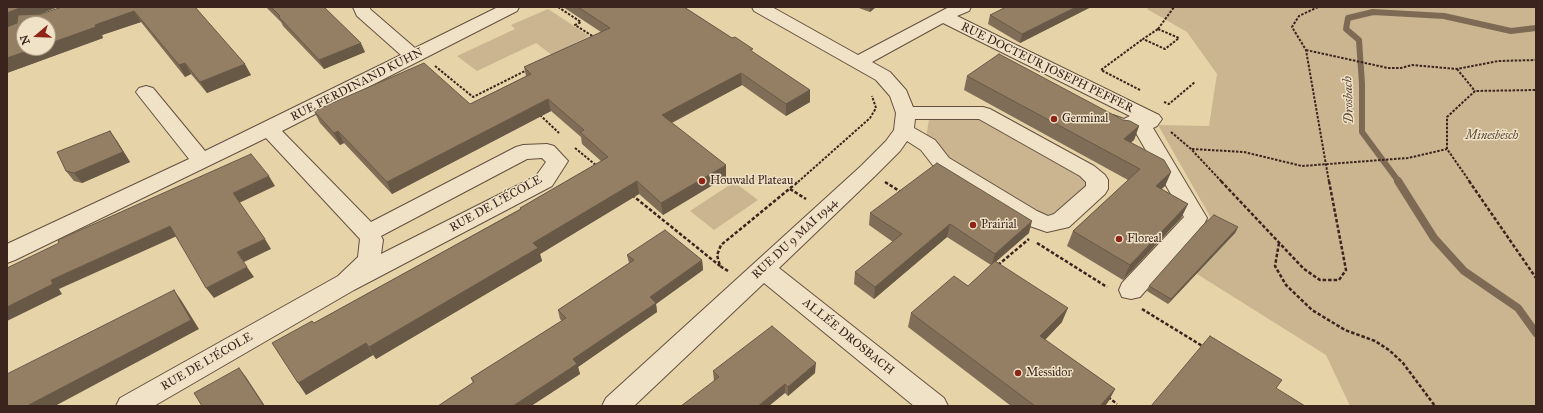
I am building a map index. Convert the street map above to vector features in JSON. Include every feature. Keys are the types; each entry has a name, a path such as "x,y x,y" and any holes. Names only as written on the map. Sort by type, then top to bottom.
{"street":[{"path":"361,7 363,12 413,56"},
{"name":"RUE FERDINAND KUHN","path":"7,254 269,129 511,7"},
{"path":"760,7 882,76 899,94 905,122 942,163 1029,217 1047,224 1061,221 1097,189 1098,180 1087,171 983,113 905,122"},
{"name":"RUE DOCTEUR JOSEPH PEFFER","path":"858,62 943,16 963,7"},
{"name":"RUE DOCTEUR JOSEPH PEFFER","path":"943,16 1148,124"},
{"path":"1029,76 1125,128 1132,122 1148,124 1196,218 1134,298"},
{"path":"146,92 202,161"},
{"name":"RUE DU 9 MAI 1944","path":"616,406 868,171 893,146 905,122"},
{"path":"269,129 368,232 523,152 547,151 551,155"},
{"name":"RUE DE L'ÉCOLE","path":"130,406 346,283 544,181 558,162 551,155"},
{"name":"RUE DE L'ÉCOLE","path":"346,283 369,260 372,240 368,232"},
{"name":"ALLÉE DROSBACH","path":"755,276 934,406"}],"path":[{"path":"558,7 581,22 575,25 596,39 589,42"},
{"path":"1142,90 1101,70 1158,29 1174,7"},
{"path":"1148,124 1170,131 1191,149 1304,269 1320,280 1339,280 1346,270 1306,50 1292,27 1299,16 1318,7"},
{"path":"1143,39 1165,49 1179,38 1158,29"},
{"path":"1306,50 1388,68 1401,68 1412,64 1457,69 1498,61 1536,60"},
{"path":"413,56 428,61 473,97 530,68"},
{"path":"1457,69 1475,91"},
{"path":"505,81 510,86"},
{"path":"1162,101 1169,104 1195,82"},
{"path":"1536,90 1475,91 1448,117 1447,149 1536,278"},
{"path":"720,266 717,255 721,245 790,189 870,118 876,108 870,91"},
{"path":"537,112 568,142 598,167"},
{"path":"551,155 568,142"},
{"path":"1191,149 1244,152 1302,166 1408,158 1447,149"},
{"path":"868,171 900,192"},
{"path":"894,196 906,188"},
{"path":"790,189 807,200"},
{"path":"629,192 720,266 755,276"},
{"path":"993,269 1030,238 1110,289"},
{"path":"1279,242 1275,266 1286,285 1312,310 1345,330 1375,341 1389,350 1403,363 1435,406"},
{"path":"1134,298 1210,352"},
{"path":"1105,391 1108,397 1117,404"}],"green space":[{"name":"Minesbësch","path":"1149,7 1536,7 1536,406 1350,406 1326,355 1197,274 1212,220 1158,125 1209,126 1217,74 1187,32 1147,9"},
{"path":"548,9 589,36 552,55 536,43 477,71 457,56 515,29 511,25"},
{"path":"948,118 981,118 989,121 1087,180 1088,186 1056,213 1043,215 956,164 926,137 929,120"},
{"path":"734,182 758,200 714,230 690,211"}],"building":[{"path":"7,7 22,7 7,13"},
{"path":"62,7 195,7 245,64 200,82 185,63 179,65 134,11 95,25 96,27 56,41 56,16 18,16 41,14"},
{"path":"271,7 324,7 361,43 319,60"},
{"path":"578,7 684,7 732,38 735,37 753,49 750,50 810,90 786,104 741,73 662,115 726,165 661,203 637,181 533,243 538,248 369,347 366,343 298,383 272,343 312,321 314,323 521,209 520,208 608,157 580,132 584,130 548,99 387,182 338,131 334,133 314,111 424,63 470,104 531,74 524,67 610,28"},
{"path":"1006,7 1076,7 1022,34 990,15"},
{"path":"16,23 16,55 7,58 7,27"},
{"path":"999,54 1123,120 1130,121 1139,126 1124,139 1164,160 1171,172 1156,186 1188,204 1130,265 1073,231 1140,169 967,76"},
{"path":"110,131 123,152 74,173 66,171 57,152"},
{"path":"251,154 269,176 233,193 265,239 237,252 247,267 206,288 170,226 51,280 53,284 7,307 7,268 59,243 58,240"},
{"path":"937,163 1032,221 995,254 950,224 875,287 855,272 902,234 870,213"},
{"path":"1214,215 1238,227 1171,299 1149,286 1204,224"},
{"path":"665,230 702,260 650,297 656,303 573,359 577,364 513,406 438,406 474,382 471,378 566,318 558,310 634,260 627,255"},
{"path":"995,261 1068,308 1040,336 1115,389 1100,406 1035,406 911,313 954,276 968,286"},
{"path":"174,290 191,320 27,406 7,406 7,374"},
{"path":"772,326 816,363 788,387 785,384 758,406 681,406 719,377 713,371"},
{"path":"1210,336 1282,380 1276,388 1305,406 1151,406"},
{"path":"239,368 264,406 202,406 194,393"}],"waterway":[{"name":"Drosbach","path":"1399,182 1362,132 1362,84 1359,40 1346,29 1348,18 1373,12 1444,16 1511,31 1536,28"},
{"name":"Drosbach","path":"1398,181 1434,238 1464,271 1518,308 1536,333"}],"place":[{"name":"Germinal","path":"1054,119"},
{"name":"Houwald Plateau","path":"702,181"},
{"name":"Prairial","path":"973,225"},
{"name":"Floreal","path":"1119,239"},
{"name":"Messidor","path":"1018,373"}]}
